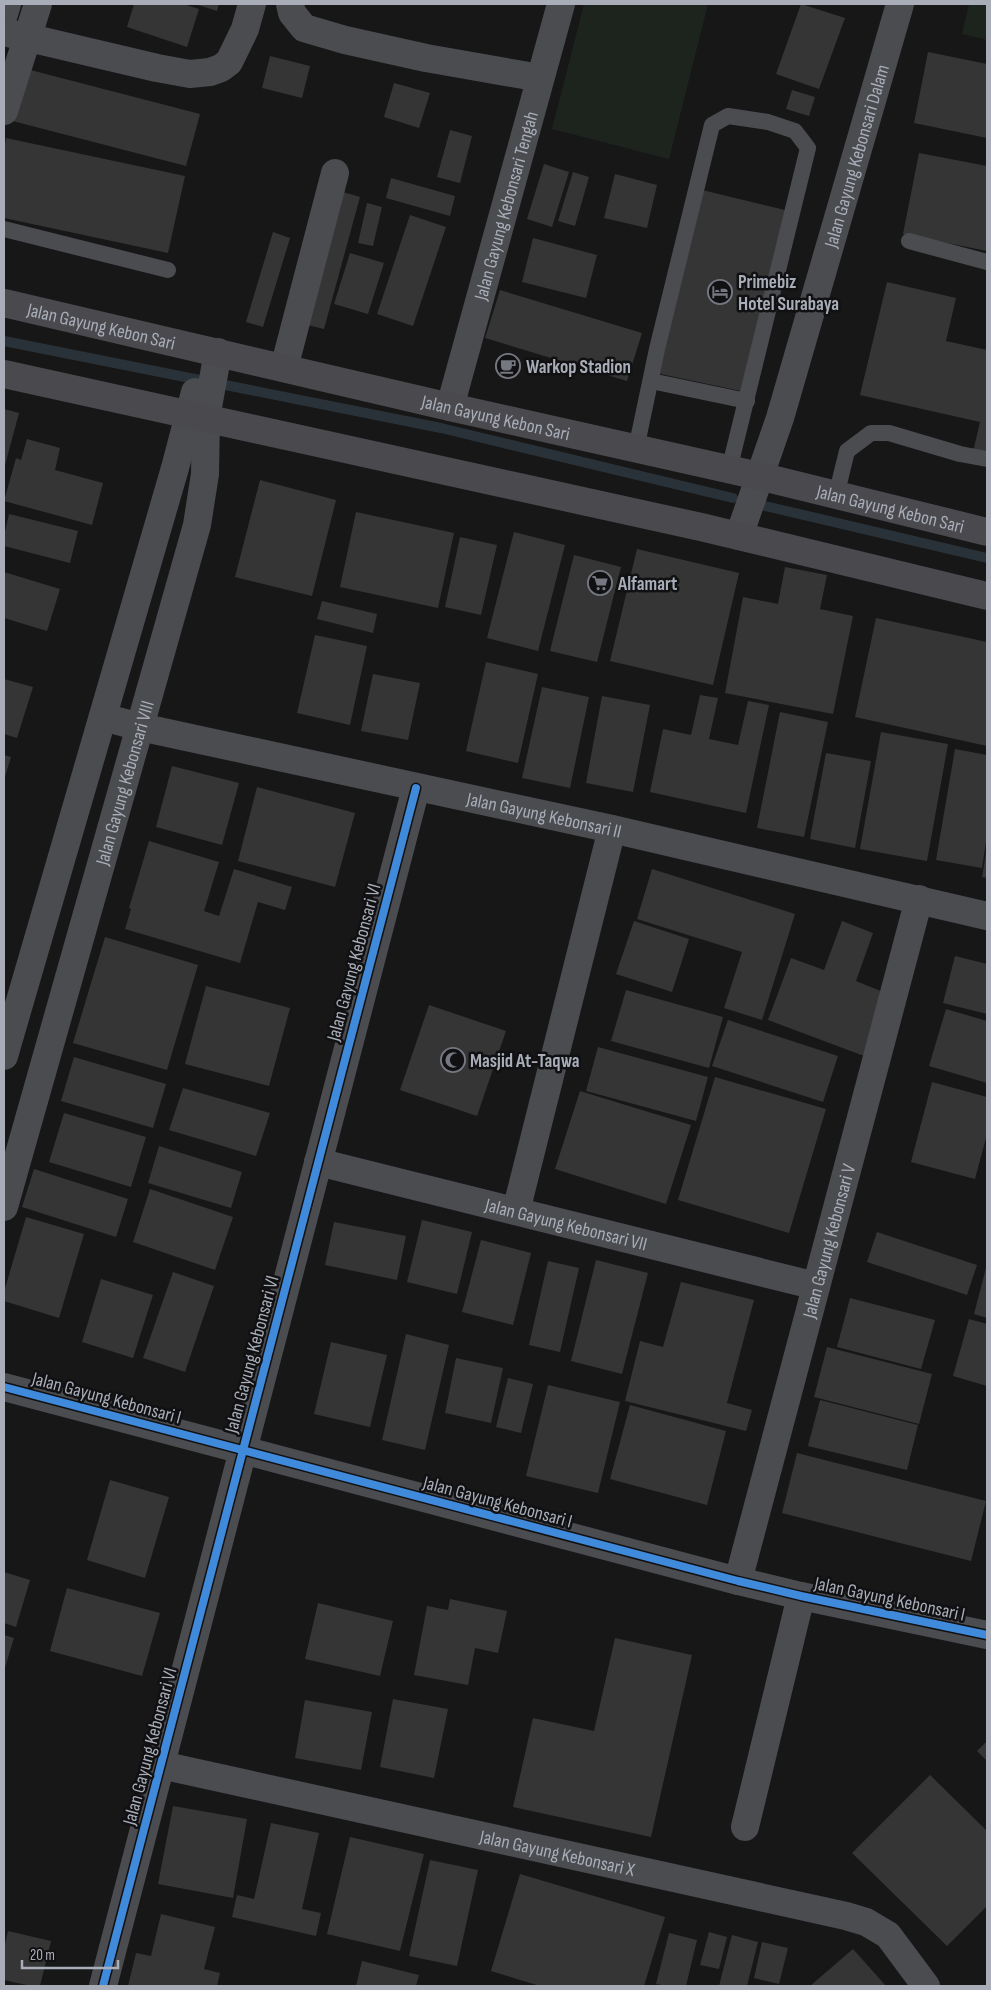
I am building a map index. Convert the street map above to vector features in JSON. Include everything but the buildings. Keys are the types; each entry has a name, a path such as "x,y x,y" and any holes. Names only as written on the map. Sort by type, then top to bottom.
{"main road":[{"name":"Jalan Gayung Kebon Sari","path":"4,303 210,359 284,368 450,408 729,470 762,468 837,491 987,532"},
{"path":"4,374 200,408 987,596"}],"street":[{"path":"4,14 7,4"},
{"path":"4,111 15,34 38,4"},
{"path":"15,34 157,68 190,74 210,72 221,68 229,62 245,29 252,4"},
{"path":"290,4 292,14 304,28 345,40 426,58 540,78"},
{"name":"Jalan Gayung Kebonsari Tengah","path":"450,408 561,4"},
{"name":"Jalan Gayung Kebonsari Dalam","path":"738,536 776,429 900,4"},
{"path":"284,368 335,173"},
{"name":"Jalan Gayung Kebonsari VIII","path":"4,1056 103,716 200,408 210,359"},
{"name":"Jalan Gayung Kebonsari VIII","path":"4,1207 197,525 205,474 200,408"},
{"name":"Jalan Gayung Kebonsari II","path":"103,716 140,728 612,829 987,916"},
{"name":"Jalan Gayung Kebonsari VI","path":"103,1986 416,788"},
{"path":"516,1211 612,829"},
{"name":"Jalan Gayung Kebonsari V","path":"738,1581 919,899"},
{"name":"Jalan Gayung Kebonsari VII","path":"318,1162 816,1286"},
{"name":"Jalan Gayung Kebonsari I","path":"4,1387 738,1581 987,1635"},
{"path":"745,1827 802,1596"},
{"name":"Jalan Gayung Kebonsari X","path":"161,1765 846,1916 866,1922 888,1935 926,1986"}],"lane":[{"path":"636,449 712,125 728,116 768,122 795,131 808,148 729,470"},
{"path":"4,229 168,270"},
{"path":"909,242 987,262"},
{"path":"651,381 747,401"},
{"path":"837,491 847,452 871,434 889,433 960,454 987,459"}],"shaded area":[{"path":"584,4 708,4 669,159 552,129"},
{"path":"969,4 987,4 987,40 962,34"}],"waterway":[{"path":"4,341 441,428 733,498"},
{"path":"765,506 987,558"}],"cycle path":[{"path":"103,1986 416,788"},
{"path":"4,1387 738,1581 987,1635"}],"place":[{"name":"Primebiz Hotel Surabaya","path":"720,292"},
{"name":"Warkop Stadion","path":"508,366"},
{"name":"Alfamart","path":"600,583"},
{"name":"Masjid At-Taqwa","path":"453,1060"}]}
